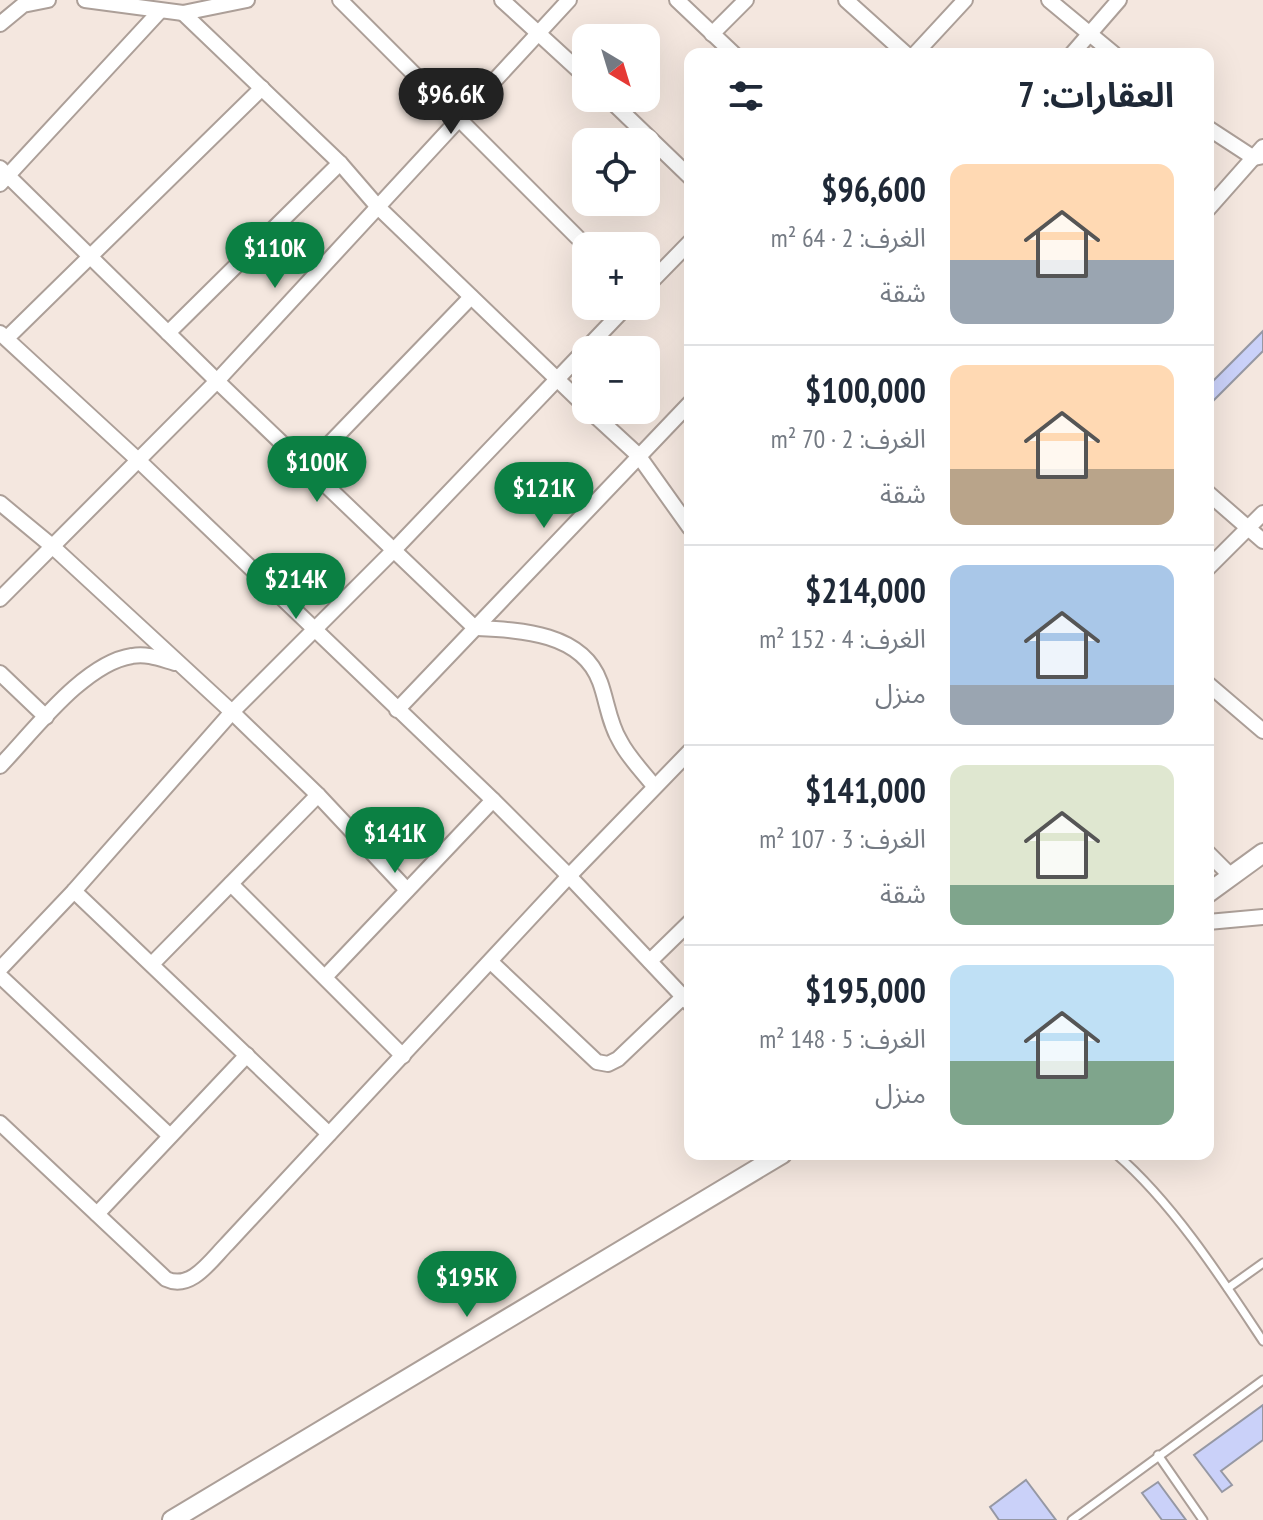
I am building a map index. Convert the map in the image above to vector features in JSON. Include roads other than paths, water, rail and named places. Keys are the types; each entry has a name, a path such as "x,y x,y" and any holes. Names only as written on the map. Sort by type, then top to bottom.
{"main road":[{"path":"1214,889 1263,853"},
{"path":"172,1520 772,1160"}],"street":[{"path":"0,24 23,5 48,0"},
{"path":"85,0 183,13 247,0"},
{"path":"340,0 572,232"},
{"path":"502,0 572,64"},
{"path":"0,599 217,381 569,0"},
{"path":"677,0 727,48"},
{"path":"712,34 746,0"},
{"path":"846,0 899,48"},
{"path":"921,48 965,0"},
{"path":"1049,0 1106,48"},
{"path":"1077,48 1119,0"},
{"path":"160,11 3,176 475,628 541,634 579,654 600,680 620,742 654,786"},
{"path":"183,13 340,163 378,207 572,395"},
{"path":"262,88 3,335 493,800 684,998"},
{"path":"623,112 684,171"},
{"path":"1214,131 1260,154 1214,203"},
{"path":"168,333 340,163"},
{"path":"660,273 684,248"},
{"path":"307,467 471,297"},
{"path":"0,969 6,950 74,891 232,712 393,551 614,320"},
{"path":"397,710 684,409"},
{"path":"604,424 638,455 684,520"},
{"path":"1214,498 1263,541"},
{"path":"0,503 52,546 232,712 318,795 407,890"},
{"path":"1214,562 1263,513"},
{"path":"0,766 95,670 133,655 151,656 179,665"},
{"path":"0,673 46,717"},
{"path":"1214,689 1263,731"},
{"path":"0,1123 166,1279 175,1283 195,1276 684,757"},
{"path":"152,964 318,795"},
{"path":"325,977 493,800"},
{"path":"1214,859 1232,877"},
{"path":"231,884 403,1056"},
{"path":"74,891 329,1134"},
{"path":"1214,921 1263,917"},
{"path":"650,961 684,928"},
{"path":"491,962 597,1062 608,1064 618,1059 684,1004"},
{"path":"0,976 169,1135"},
{"path":"97,1214 247,1055"}],"lane":[{"path":"1123,1160 1138,1173 1228,1288 1263,1341"},
{"path":"1228,1288 1263,1263"},
{"path":"1072,1520 1263,1380"},
{"path":"1158,1455 1203,1520"}]}
